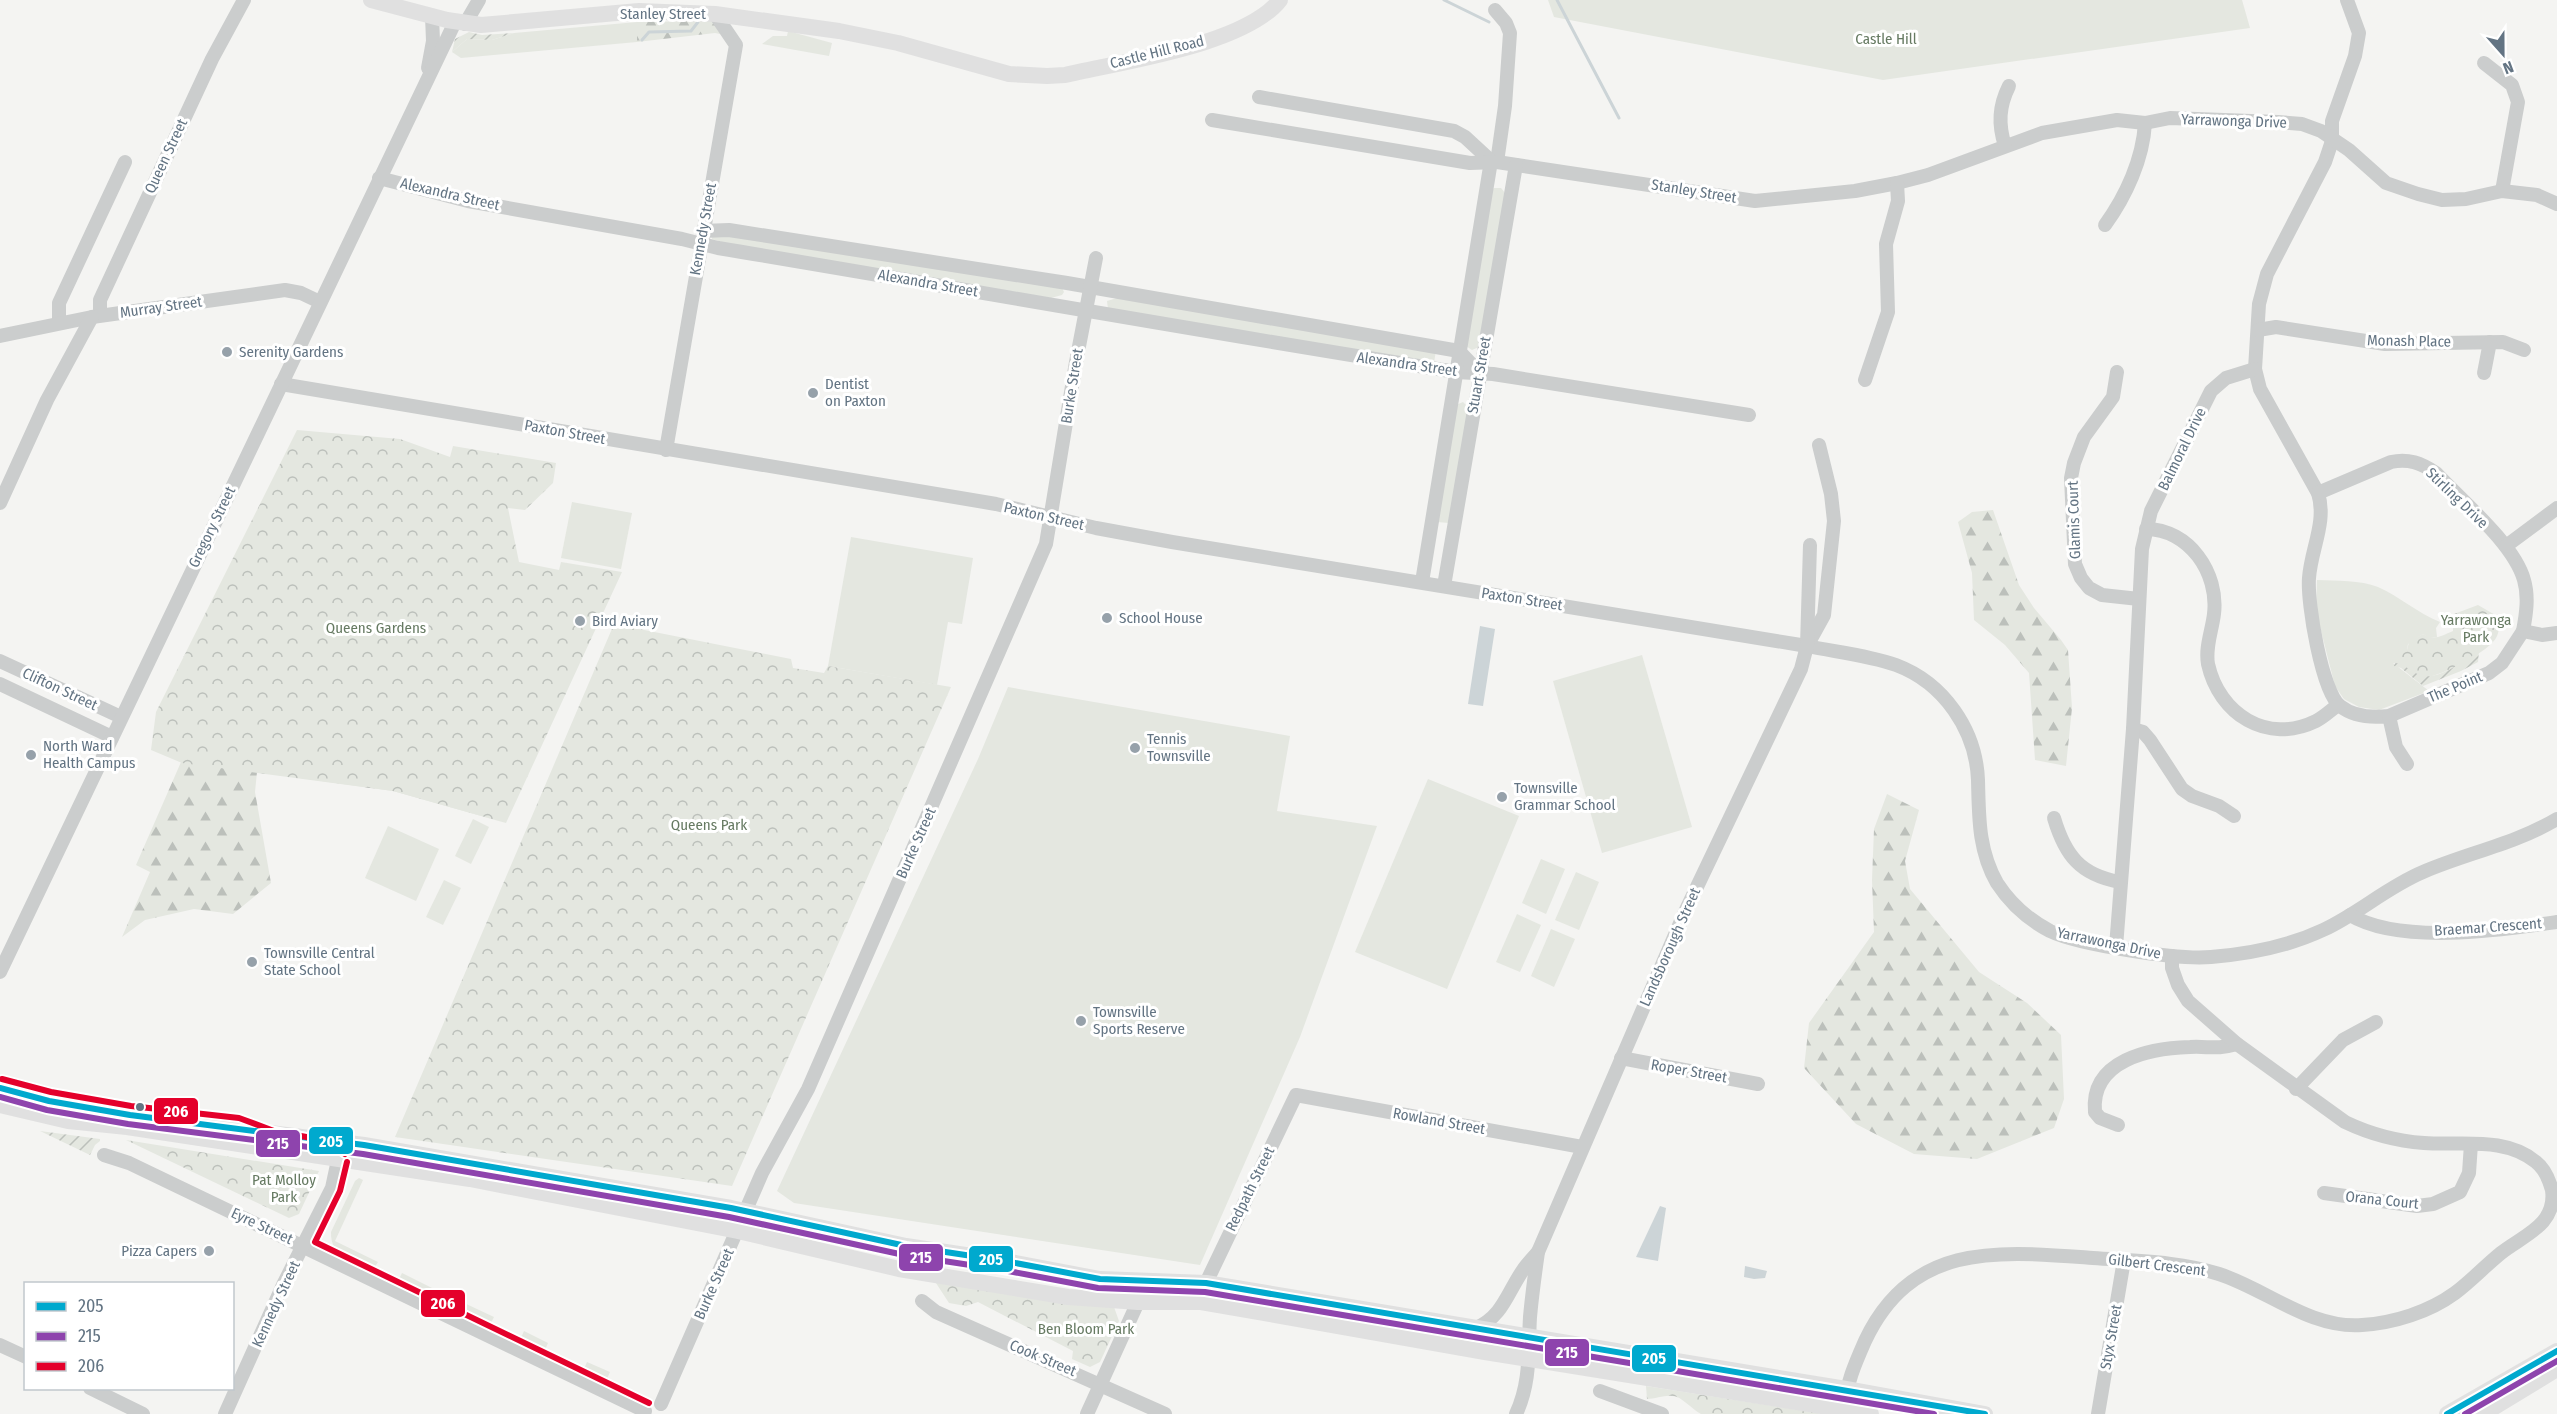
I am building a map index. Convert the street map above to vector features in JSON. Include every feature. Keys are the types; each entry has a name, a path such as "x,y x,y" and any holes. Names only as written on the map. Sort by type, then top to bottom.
{"main road":[{"name":"Stanley Street","path":"371,0 460,23 501,24 639,11 715,14 839,31 916,47 1009,74 1024,76"},
{"name":"Castle Hill Road","path":"1024,76 1065,75 1198,44 1238,29 1280,0"},
{"path":"0,1088 49,1101 130,1115 364,1145 747,1211 906,1246 1005,1261 1100,1279 1206,1283 1985,1414"},
{"path":"0,1105 68,1121 127,1127 470,1179 738,1231 898,1269 1068,1297 1138,1302 1201,1302 1530,1359 1871,1414"},
{"path":"237,1127 272,1140 325,1149 338,1160"},
{"path":"364,1145 385,1157 439,1166 470,1179"},
{"path":"2447,1414 2557,1351"},
{"path":"2483,1414 2557,1369"}],"street":[{"name":"Queen Street","path":"0,503 46,400 96,316 99,300 212,59 244,0"},
{"name":"Gregory Street","path":"0,972 425,82 460,23 479,0"},
{"path":"2146,529 2160,529 2173,534 2197,555 2209,572 2214,588 2214,614 2208,639 2208,661 2214,682 2229,708 2256,724 2289,729 2318,720 2338,705 2328,685 2310,609 2309,578 2322,508 2318,493 2265,399 2255,369 2259,304 2267,274 2325,162 2332,141 2332,121 2355,56 2358,33 2347,0"},
{"name":"Stuart Street","path":"1422,582 1459,351 1505,106 1510,33 1506,23 1495,10"},
{"name":"Kennedy Street","path":"666,450 736,45 715,14"},
{"name":"Gregory Street","path":"425,82 432,51 432,16"},
{"path":"2484,63 2512,85 2518,102 2502,191"},
{"path":"2005,146 2000,114 2009,86"},
{"path":"1259,97 1454,132 1465,137 1494,162"},
{"name":"Yarrawonga Drive","path":"1897,183 1928,175 2042,133 2117,120 2145,123 2170,118 2302,124 2321,131 2332,141 2349,150 2386,183 2418,194 2442,200 2466,199 2502,191 2536,195 2557,204"},
{"name":"Stanley Street","path":"1212,120 1470,164 1494,162 1755,201 1855,191 1897,183"},
{"path":"2105,225 2121,203 2144,142 2145,123"},
{"path":"59,322 60,303 125,162"},
{"name":"Stuart Street","path":"1444,586 1516,165"},
{"name":"Alexandra Street","path":"379,177 468,201 701,237 729,230 1067,283 1089,289 1459,351 1479,372"},
{"path":"1865,380 1888,312 1886,244 1898,201 1897,183"},
{"name":"Alexandra Street","path":"701,237 718,248 1085,311 1456,372 1479,372 1749,415"},
{"name":"Burke Street","path":"664,1409 762,1173 808,1089 1046,544 1096,258"},
{"name":"Murray Street","path":"0,336 96,316 285,290 301,293 320,302"},
{"name":"Monash Place","path":"2258,330 2276,327 2385,344 2503,342 2524,350"},
{"path":"2484,373 2490,342"},
{"name":"Balmoral Drive","path":"2116,947 2133,729 2142,549 2146,529 2151,511 2211,392 2226,378 2255,369"},
{"name":"Glamis Court","path":"2117,372 2113,398 2084,437 2077,451 2071,478 2075,564 2080,578 2089,588 2109,596 2139,599"},
{"name":"Paxton Street","path":"281,384 996,504 1153,538 1807,646"},
{"name":"Landsborough Street","path":"1807,646 1824,615 1834,521 1831,494 1819,446"},
{"name":"Stirling Drive","path":"2318,493 2403,459 2416,462 2436,473 2506,546 2524,580 2526,612 2523,631"},
{"path":"2506,546 2557,508"},
{"name":"Landsborough Street","path":"1516,1414 1526,1388 1530,1359 1538,1252 1620,1058 1694,893 1801,669 1807,646 1810,545"},
{"path":"2523,631 2542,635 2557,633"},
{"name":"The Point","path":"2338,705 2350,713 2372,718 2389,716 2489,673 2502,663 2523,631"},
{"name":"Yarrawonga Drive","path":"1807,646 1898,666 1930,685 1956,711 1972,748 1978,769 1979,831 1988,864 2005,894 2031,920 2062,936 2172,956 2209,958 2248,952 2323,930 2404,880 2511,842 2557,819"},
{"name":"Clifton Street","path":"0,661 121,717"},
{"name":"Clifton Street","path":"0,684 112,737"},
{"path":"2389,716 2396,747 2407,764"},
{"path":"2133,729 2143,732 2150,740 2182,789 2192,796 2219,806 2234,816"},
{"path":"2054,818 2066,851 2081,867 2100,879 2120,882"},
{"name":"Braemar Crescent","path":"2350,915 2365,924 2444,933 2507,929 2557,922"},
{"name":"Gilbert Crescent","path":"1844,1409 1849,1377 1871,1328 1884,1309 1903,1287 1929,1270 1969,1256 2003,1252 2124,1260 2203,1269 2240,1281 2327,1322 2362,1325 2401,1317 2438,1304 2456,1293 2501,1252 2535,1231 2552,1217 2553,1197 2549,1178 2537,1162 2519,1151 2501,1145 2421,1143 2373,1133 2345,1122 2296,1089 2237,1044 2188,1001 2178,985 2172,968 2172,956"},
{"path":"2296,1089 2343,1040 2376,1022"},
{"path":"2118,1125 2100,1118 2094,1106 2099,1083 2112,1067 2125,1059 2172,1048 2193,1046 2217,1050 2237,1044"},
{"name":"Roper Street","path":"1620,1058 1758,1084"},
{"name":"Rowland Street","path":"1296,1095 1582,1146"},
{"name":"Redpath Street","path":"1206,1283 1296,1095"},
{"name":"Orana Court","path":"2324,1193 2417,1206 2433,1204 2460,1192 2469,1173 2470,1144"},
{"name":"Eyre Street","path":"104,1155 129,1163 644,1412"},
{"name":"Kennedy Street","path":"225,1414 332,1188 338,1160"},
{"name":"Landsborough Street","path":"1476,1328 1497,1315 1522,1271 1538,1252"},
{"name":"Styx Street","path":"2098,1414 2124,1260"},
{"name":"Cook Street","path":"922,1301 936,1312 1166,1414"},
{"path":"1087,1414 1138,1302"},
{"path":"0,1345 24,1356"},
{"path":"92,1390 142,1414"},
{"path":"1600,1391 1662,1414"},
{"path":"644,1412 653,1403 664,1409"}],"green space":[{"name":"Castle Hill","path":"1548,0 2242,0 2250,28 1883,80 1554,17"},
{"path":"714,21 725,35 715,33 637,42 637,22"},
{"path":"637,22 637,42 461,58 452,52 467,39 492,40 514,33"},
{"path":"788,31 832,43 829,56 762,44 773,36 787,36"},
{"path":"469,32 482,35 514,33 492,40 467,39 452,52 455,39"},
{"path":"1494,188 1501,188 1505,193 1479,347 1472,350 1466,346 1491,191"},
{"path":"724,234 1062,288 1064,292 1062,295 1051,298 728,244 712,239 712,237"},
{"path":"1117,298 1436,350 1434,363 1108,309 1107,301"},
{"path":"1463,402 1469,408 1449,523 1437,522 1456,405"},
{"name":"Queens Gardens","path":"297,430 400,439 450,457 453,446 556,463 553,483 525,510 508,508 519,562 559,570 561,562 622,572 506,823 393,791 182,763 151,750 156,712"},
{"path":"572,502 632,513 621,569 561,558"},
{"path":"1993,510 2019,585 2034,608 2068,650 2072,708 2066,766 2035,760 2029,673 2005,645 1974,620 1972,573 1958,522 1972,512"},
{"path":"851,537 973,558 962,624 948,622 937,685 828,666"},
{"path":"2317,580 2356,582 2378,587 2440,622 2436,628 2437,637 2429,638 2423,634 2408,644 2407,650 2402,650 2393,663 2429,691 2379,710 2359,707 2344,699 2335,686 2316,611"},
{"name":"Yarrawonga Park","path":"2478,605 2497,616 2499,626 2495,639 2481,652 2452,668 2427,677 2422,677 2393,663 2393,650 2407,650 2409,642 2423,634 2434,637 2453,631 2453,626 2447,624 2454,614"},
{"name":"Queens Park","path":"614,624 791,659 793,668 824,673 828,666 951,687 732,1186 395,1137"},
{"path":"2479,651 2478,662 2423,686 2401,668 2394,666 2395,663 2399,663 2420,675 2434,675 2451,669"},
{"path":"1642,655 1692,827 1602,853 1553,681"},
{"name":"Townsville Sports Reserve","path":"1008,687 1290,736 1277,811 1377,826 1300,1037 1200,1265 794,1203 777,1191 978,759"},
{"path":"198,731 506,823 393,791 257,772 255,792 271,883 233,914 194,909 145,920 122,937 150,872 136,865 181,762"},
{"path":"1428,779 1519,816 1447,989 1355,952"},
{"path":"1887,794 1919,810 1905,861 1910,889 1979,972 2027,1003 2061,1035 2064,1099 2054,1128 1977,1159 1914,1154 1856,1124 1804,1068 1809,1023 1874,932 1872,880 1874,829"},
{"path":"473,819 489,827 471,864 455,856"},
{"path":"388,826 439,849 416,901 365,878"},
{"path":"1541,859 1565,869 1546,914 1522,903"},
{"path":"1576,872 1599,882 1579,930 1555,920"},
{"path":"444,880 461,888 443,925 426,917"},
{"path":"1517,914 1541,925 1520,972 1496,962"},
{"path":"1551,929 1575,939 1554,987 1531,976"},
{"path":"40,1131 100,1139 100,1141 90,1155"},
{"name":"Pat Molloy Park","path":"126,1140 319,1171 299,1214 289,1218"},
{"path":"359,1178 363,1180 335,1241 378,1262 372,1271 344,1258 334,1247 332,1240 331,1232 355,1181"},
{"path":"402,1273 434,1289 430,1298 397,1283"},
{"name":"Ben Bloom Park","path":"934,1280 1114,1307 1119,1321 1100,1362 1090,1367 1072,1359 1073,1351 978,1302 966,1306 949,1303"},
{"path":"462,1302 494,1317 489,1327 458,1312"},
{"path":"524,1331 548,1343 544,1352 520,1340"},
{"path":"587,1362 610,1372 606,1381 583,1371"},
{"path":"1646,1386 1824,1414 1701,1414 1676,1397 1647,1399"}],"shaded area":[{"path":"1480,626 1495,629 1483,706 1468,704"},
{"path":"1660,1206 1666,1208 1658,1261 1636,1257"},
{"path":"1745,1266 1767,1271 1765,1278 1744,1277"}],"waterway":[{"path":"1444,0 1489,22"},
{"path":"1557,0 1619,118"},
{"path":"642,40 649,32 691,31 698,22"}],"transit line":[{"name":"206","path":"2,1079 51,1092 131,1106 239,1118 274,1131 328,1141 345,1154"},
{"name":"205","path":"0,1088 49,1101 130,1115 364,1145 731,1208 906,1246 1005,1261 1100,1279 1206,1283 1985,1414"},
{"name":"215","path":"0,1097 47,1110 128,1124 363,1154 729,1217 904,1255 1003,1270 1098,1288 1205,1292 1934,1414"},
{"name":"206","path":"347,1162 340,1191 315,1242 649,1403"},
{"name":"205","path":"2447,1414 2557,1351"},
{"name":"215","path":"2465,1414 2557,1361"}],"place":[{"name":"Serenity Gardens","path":"227,352"},
{"name":"Dentist on Paxton","path":"813,393"},
{"name":"School House","path":"1107,618"},
{"name":"Bird Aviary","path":"580,621"},
{"name":"Tennis Townsville","path":"1135,748"},
{"name":"North Ward Health Campus","path":"31,755"},
{"name":"Townsville Grammar School","path":"1502,797"},
{"name":"Townsville Central State School","path":"252,962"},
{"name":"Townsville Sports Reserve","path":"1081,1021"},
{"name":"Pizza Capers","path":"209,1251"}]}
